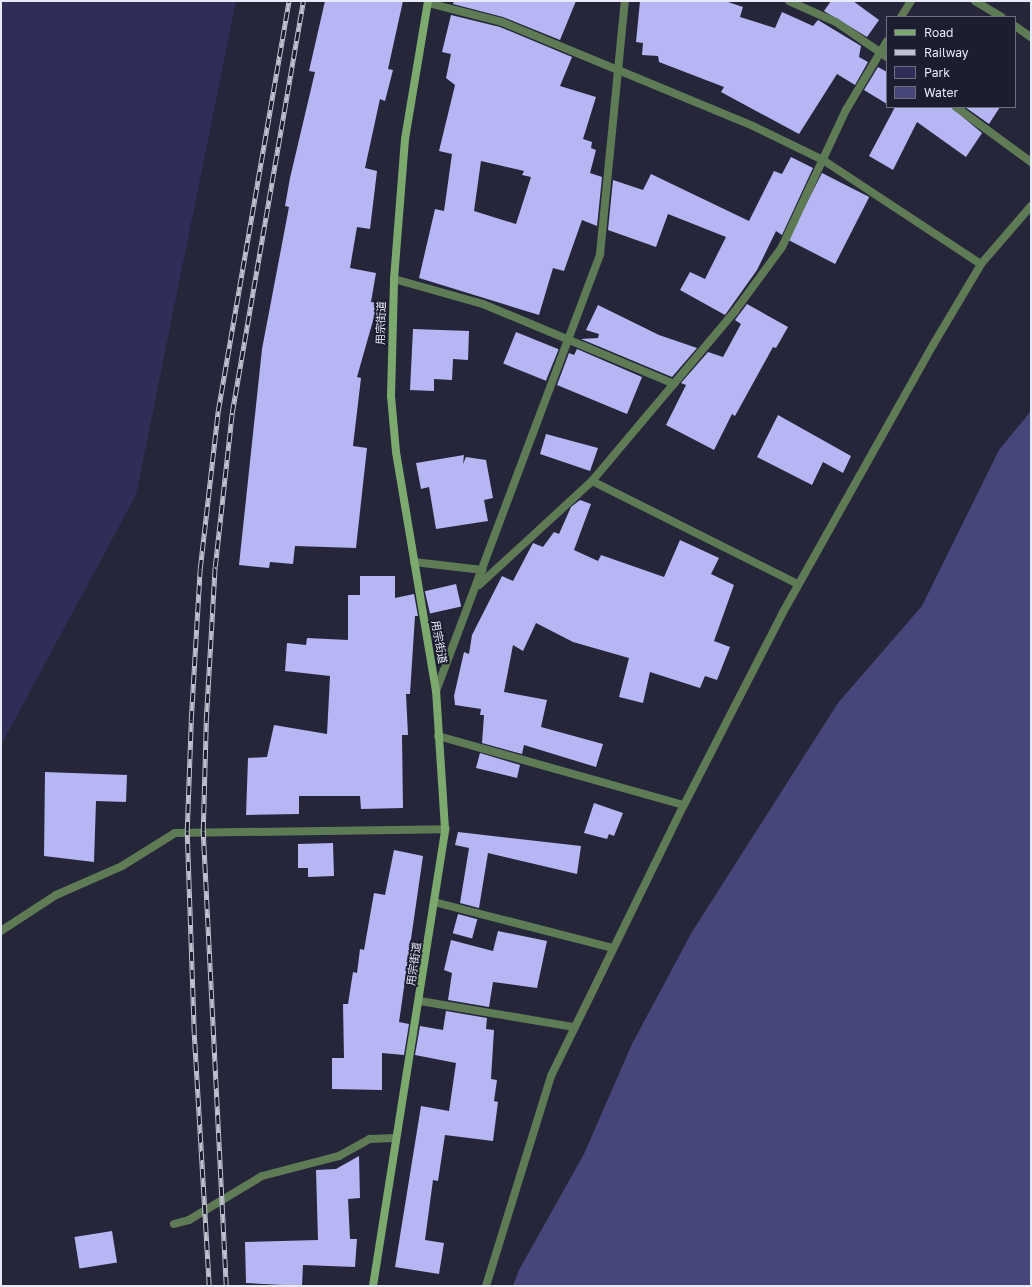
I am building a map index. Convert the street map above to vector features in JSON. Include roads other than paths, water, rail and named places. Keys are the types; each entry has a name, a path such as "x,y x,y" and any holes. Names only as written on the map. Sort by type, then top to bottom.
{"main road":[{"name":"用宗街道","path":"373,1286 396,1138 420,1001 445,829 436,691 396,452 391,396 394,279 405,139 428,2"}],"street":[{"path":"436,691 483,570 600,254 625,1"},
{"path":"476,588 497,566 547,526 592,481 735,311 782,247 846,110 884,55 836,22 789,1"},
{"path":"902,16 911,1"},
{"path":"975,1 1000,16"},
{"path":"428,2 502,22 733,117 823,160 981,264"},
{"path":"1016,27 1031,37"},
{"path":"957,108 1031,162"},
{"path":"486,1286 536,1116 573,1027 684,805 798,584 981,264 1031,206"},
{"path":"394,279 483,304 568,341 674,384"},
{"path":"592,481 798,584"},
{"path":"414,562 483,570"},
{"path":"438,736 684,805"},
{"path":"1,931 56,895 122,866 175,833 445,829"},
{"path":"434,902 613,948"},
{"path":"420,1001 573,1027"},
{"path":"174,1224 189,1220 262,1176 339,1156 370,1140 396,1138"}],"water":[{"path":"1031,411 1031,1286 513,1286 519,1270 584,1154 632,1044 692,932 838,703 922,606 999,450"}],"railway":[{"path":"209,1286 194,1033 187,831 191,720 200,569 218,411 289,1"},
{"path":"226,1286 203,831 206,721 215,567 232,413 303,1"}]}
